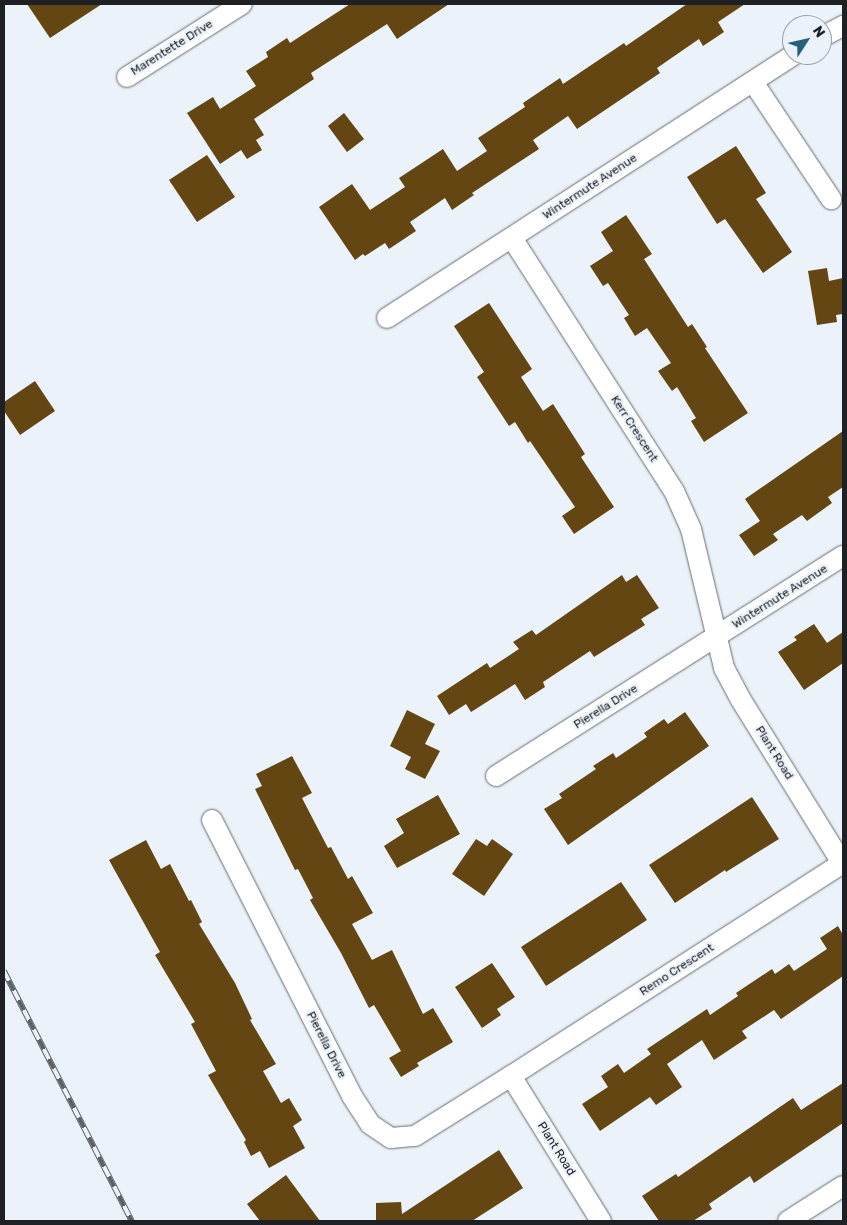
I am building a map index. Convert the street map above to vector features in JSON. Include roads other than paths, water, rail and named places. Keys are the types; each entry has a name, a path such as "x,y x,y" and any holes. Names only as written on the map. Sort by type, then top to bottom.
{"street":[{"name":"Marentette Drive","path":"127,77 242,4"},
{"name":"Wintermute Avenue","path":"387,318 782,62"},
{"path":"753,82 831,199"},
{"name":"Kerr Crescent","path":"512,238 674,491 691,529 716,637"},
{"name":"Wintermute Avenue","path":"716,637 843,556"},
{"name":"Pierella Drive","path":"496,776 716,637"},
{"name":"Plant Road","path":"716,637 724,668 741,700 843,863"},
{"name":"Pierella Drive","path":"212,820 352,1096 370,1124 391,1138 415,1136 511,1076"},
{"name":"Remo Crescent","path":"511,1076 843,863"},
{"name":"Plant Road","path":"511,1076 602,1221"},
{"path":"788,1221 843,1186"}],"railway":[{"path":"4,971 132,1221"}]}
